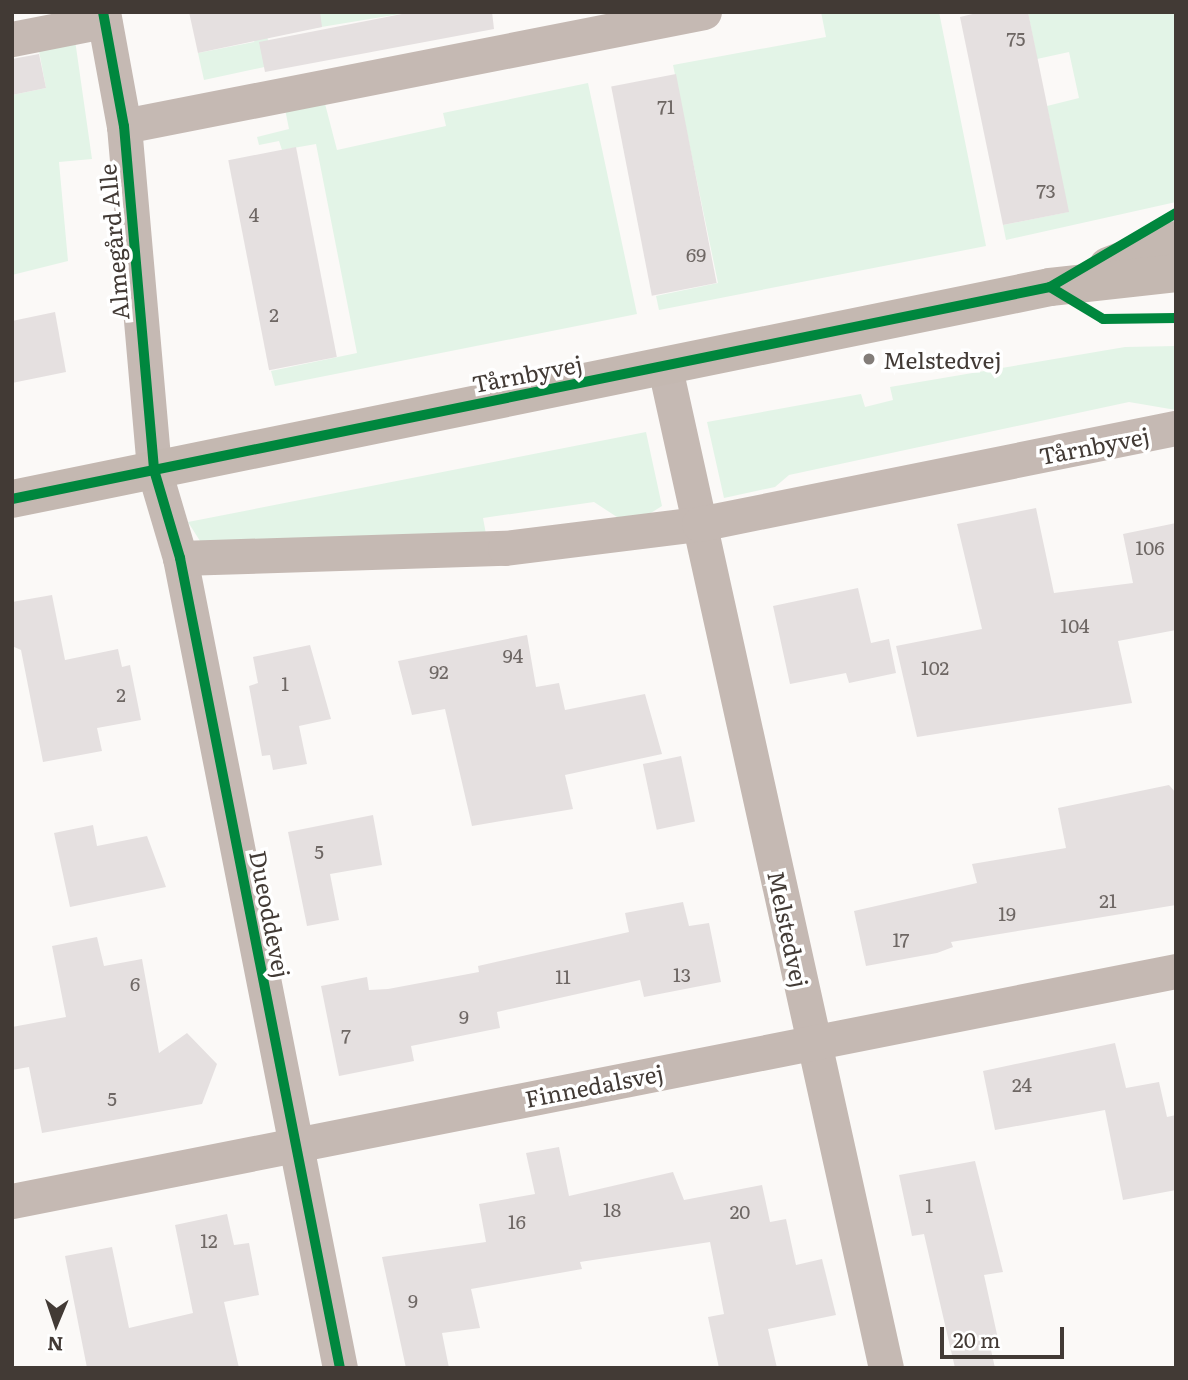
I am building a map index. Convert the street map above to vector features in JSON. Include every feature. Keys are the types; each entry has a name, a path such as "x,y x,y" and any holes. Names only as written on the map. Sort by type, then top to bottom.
{"street":[{"path":"124,126 704,12"},
{"name":"Almegård Alle","path":"12,39 104,17 124,126 154,470"},
{"name":"Tårnbyvej","path":"1050,287 1176,240"},
{"name":"Tårnbyvej","path":"12,499 665,368 1050,287 1176,274"},
{"path":"1050,287 1176,296"},
{"name":"Melstedvej","path":"665,368 886,1368"},
{"name":"Tårnbyvej","path":"180,558 505,548 699,524 1176,428"},
{"name":"Dueoddevej","path":"154,470 180,558 340,1368"},
{"name":"Finnedalsvej","path":"12,1201 1176,971"}],"green space":[{"path":"268,12 412,12 267,36 274,65 204,80 198,53 254,42"},
{"path":"821,12 939,12 986,246 659,310 656,296 718,283 673,65 826,37"},
{"path":"1028,12 1176,12 1176,202 1006,240 1003,225 1068,212 1047,106 1079,98 1069,52 1037,59"},
{"path":"75,40 92,159 59,162 68,261 12,275 12,95 46,88 38,46"},
{"path":"588,83 637,314 275,386 271,371 357,353 316,144 282,150 279,141 259,145 257,137 289,129 284,104 323,96 337,150 446,126 443,113"},
{"path":"1176,346 1176,410 1129,402 789,475 775,487 724,498 707,422 861,394 865,407 893,400 890,387 1125,347"},
{"path":"646,432 662,506 646,516 620,519 594,502 483,518 486,534 200,541 188,522"}],"building":[{"path":"189,12 320,12 322,27 198,53"},
{"path":"412,12 492,12 494,29 265,72 259,42"},
{"path":"981,12 1028,12 1069,212 1003,225 960,17"},
{"path":"39,54 46,88 12,95 12,59"},
{"path":"676,74 717,283 652,296 611,87"},
{"path":"296,147 337,357 269,370 228,160"},
{"path":"55,312 66,372 12,383 12,321"},
{"path":"1036,508 1054,593 1133,583 1123,534 1176,523 1176,630 1118,641 1132,703 917,737 896,646 982,629 957,524"},
{"path":"858,588 871,643 889,639 896,673 849,683 846,673 790,684 773,606"},
{"path":"52,595 65,660 118,649 122,667 130,665 141,720 97,728 102,751 43,762 21,650 12,646 12,602"},
{"path":"527,635 536,687 559,683 565,710 645,694 662,754 565,775 573,809 472,826 445,709 412,715 398,661"},
{"path":"310,645 331,719 299,726 307,764 273,770 270,755 262,756 249,686 258,683 253,657"},
{"path":"681,756 695,822 657,830 643,764"},
{"path":"1169,785 1176,793 1176,905 951,942 953,947 937,953 866,966 854,911 977,883 972,864 1066,848 1058,808"},
{"path":"373,815 382,865 330,874 339,920 307,926 288,832"},
{"path":"93,825 97,846 147,836 166,887 70,907 54,833"},
{"path":"683,902 689,926 709,923 721,982 644,997 640,980 497,1012 500,1028 411,1046 414,1061 339,1076 321,986 367,977 369,990 388,989 479,972 478,966 629,932 625,913"},
{"path":"97,937 104,966 142,959 159,1053 187,1033 217,1064 202,1104 42,1133 29,1067 12,1070 12,1027 66,1017 52,946"},
{"path":"1115,1043 1126,1088 1159,1082 1167,1117 1176,1115 1176,1190 1123,1200 1105,1110 995,1130 983,1071"},
{"path":"559,1147 569,1196 673,1172 684,1200 762,1185 770,1222 786,1219 796,1265 822,1259 836,1315 768,1329 777,1368 719,1368 708,1317 724,1314 710,1242 580,1262 582,1269 471,1289 480,1328 442,1333 449,1368 406,1368 382,1257 486,1242 479,1204 535,1194 526,1153"},
{"path":"975,1161 1003,1272 984,1275 998,1339 989,1341 995,1368 955,1368 924,1234 912,1236 899,1175"},
{"path":"227,1214 234,1245 249,1243 259,1295 224,1302 239,1368 87,1368 65,1256 112,1247 129,1328 193,1313 175,1225"}],"cycle path":[{"path":"103,12 124,126 154,470 180,558 340,1368"},
{"path":"12,499 1050,287 1176,213"},
{"path":"1050,287 1103,319 1176,318"}],"place":[{"name":"Melstedvej","path":"869,359"}]}
